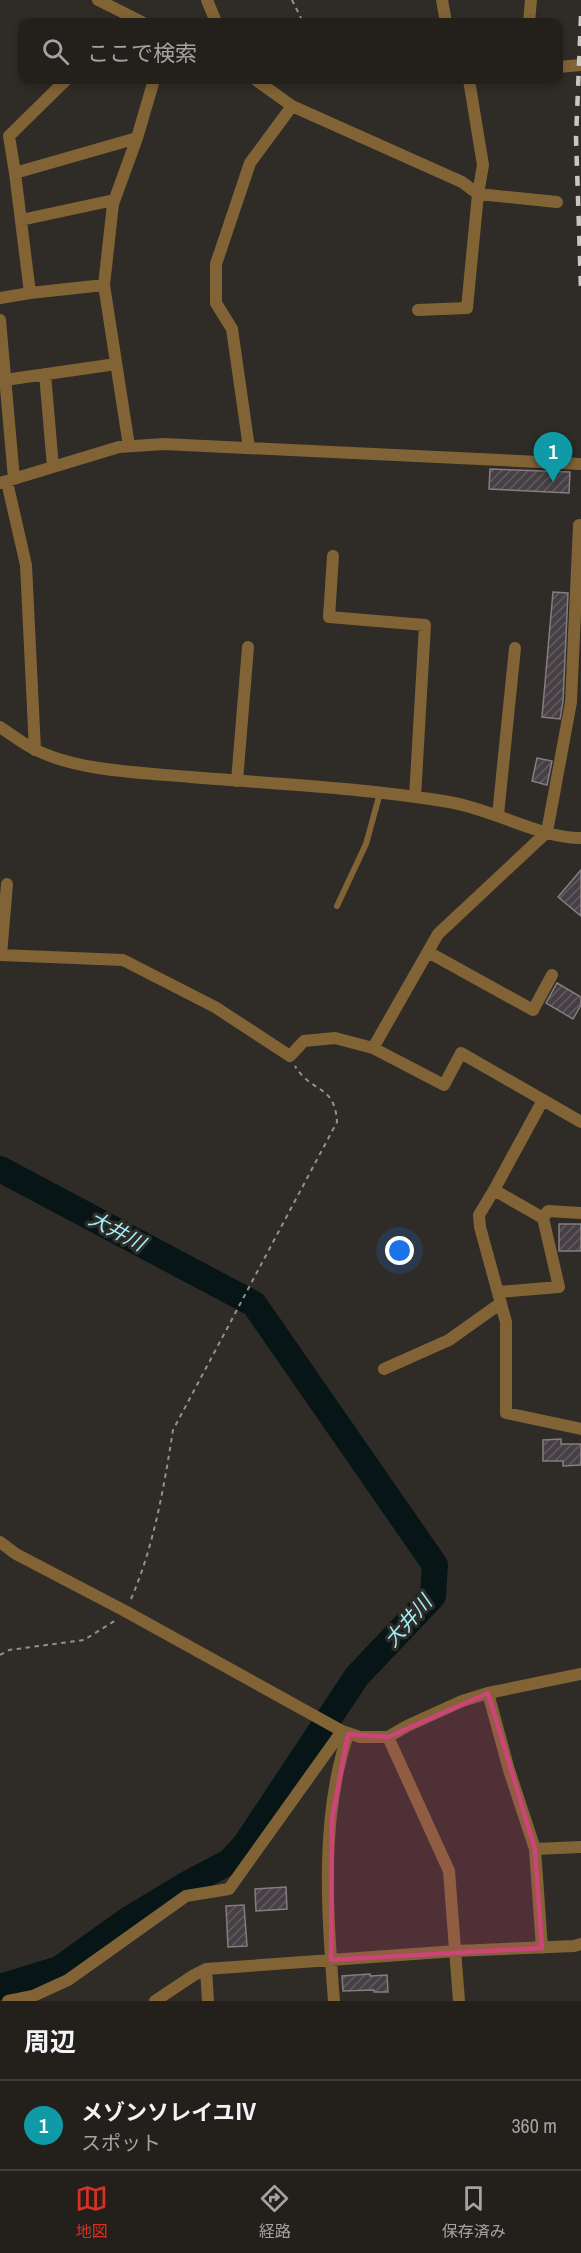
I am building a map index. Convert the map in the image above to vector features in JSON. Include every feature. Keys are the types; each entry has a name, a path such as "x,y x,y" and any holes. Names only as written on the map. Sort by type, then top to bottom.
{"street":[{"path":"98,0 125,18"},
{"path":"207,0 214,18"},
{"path":"442,0 445,18"},
{"path":"529,18 531,0"},
{"path":"563,67 581,65"},
{"path":"30,293 9,136 62,84"},
{"path":"129,446 104,285 114,200 137,138 153,84"},
{"path":"262,84 292,106 462,182 478,194 557,202"},
{"path":"418,310 466,308 483,165 471,84"},
{"path":"249,448 232,329 216,303 216,264 250,163 292,106"},
{"path":"15,173 137,138"},
{"path":"21,220 114,200"},
{"path":"0,298 104,285"},
{"path":"0,320 5,380 7,481 26,565 35,750"},
{"path":"5,380 116,364"},
{"path":"45,374 53,467"},
{"path":"7,481 119,447 164,444 581,464"},
{"path":"373,1048 438,934 547,832 571,702 579,525"},
{"path":"333,556 329,617 425,625 415,796"},
{"path":"237,781 248,647"},
{"path":"498,815 515,648"},
{"path":"0,727 35,750 75,764 134,772 415,796 457,803 568,838 581,838"},
{"path":"7,884 1,955 123,960 215,1007 290,1056 304,1041 335,1038 373,1048 444,1085 461,1053 581,1122"},
{"path":"428,952 533,1010 552,975"},
{"path":"543,1100 479,1215 480,1227 506,1322 506,1413 581,1429"},
{"path":"384,1369 449,1340 500,1298 559,1287 543,1218 494,1190"},
{"path":"543,1218 548,1211 581,1213"},
{"path":"0,1542 16,1554 125,1611 321,1720 343,1731 370,1738 388,1737 462,1701 581,1674"},
{"path":"488,1694 509,1770 535,1849 542,1948"},
{"path":"334,2001 329,1862 343,1731"},
{"path":"8,2001 33,1996 68,1980 186,1896 229,1889 343,1731"},
{"path":"388,1737 449,1871 459,2001"},
{"path":"535,1849 581,1847"},
{"path":"155,2001 206,1969 581,1944"},
{"path":"206,1969 208,2001"}],"lane":[{"path":"337,906 366,844 380,793"}],"path":[{"path":"292,0 301,18"},
{"path":"0,1655 9,1650 84,1640 116,1621 125,1611 144,1570 173,1430 337,1122 336,1108 332,1098 302,1076 290,1056"}],"highlighted area":[{"path":"488,1693 535,1849 542,1948 331,1960 332,1818 348,1734 388,1737"}],"building":[{"path":"490,469 570,472 569,493 489,489"},
{"path":"553,592 568,593 563,701 560,719 542,717"},
{"path":"537,758 552,761 547,785 532,781"},
{"path":"581,870 581,916 558,897"},
{"path":"557,983 581,997 581,1005 573,1019 546,1003"},
{"path":"559,1224 581,1224 581,1251 559,1251"},
{"path":"561,1439 561,1444 581,1444 581,1465 563,1466 563,1461 543,1461 543,1440"},
{"path":"286,1887 287,1909 256,1911 255,1889"},
{"path":"244,1905 247,1946 228,1947 226,1906"},
{"path":"370,1974 370,1976 387,1975 388,1992 343,1991 342,1976"}],"waterway":[{"name":"大井川","path":"0,1169 254,1304 435,1565 433,1596 357,1676 245,1845 229,1862 126,1921 59,1969 0,1987"}],"railway":[{"path":"581,16 576,138 581,289"}],"place":[{"name":"メゾンソレイユⅣ","path":"553,482"}]}
